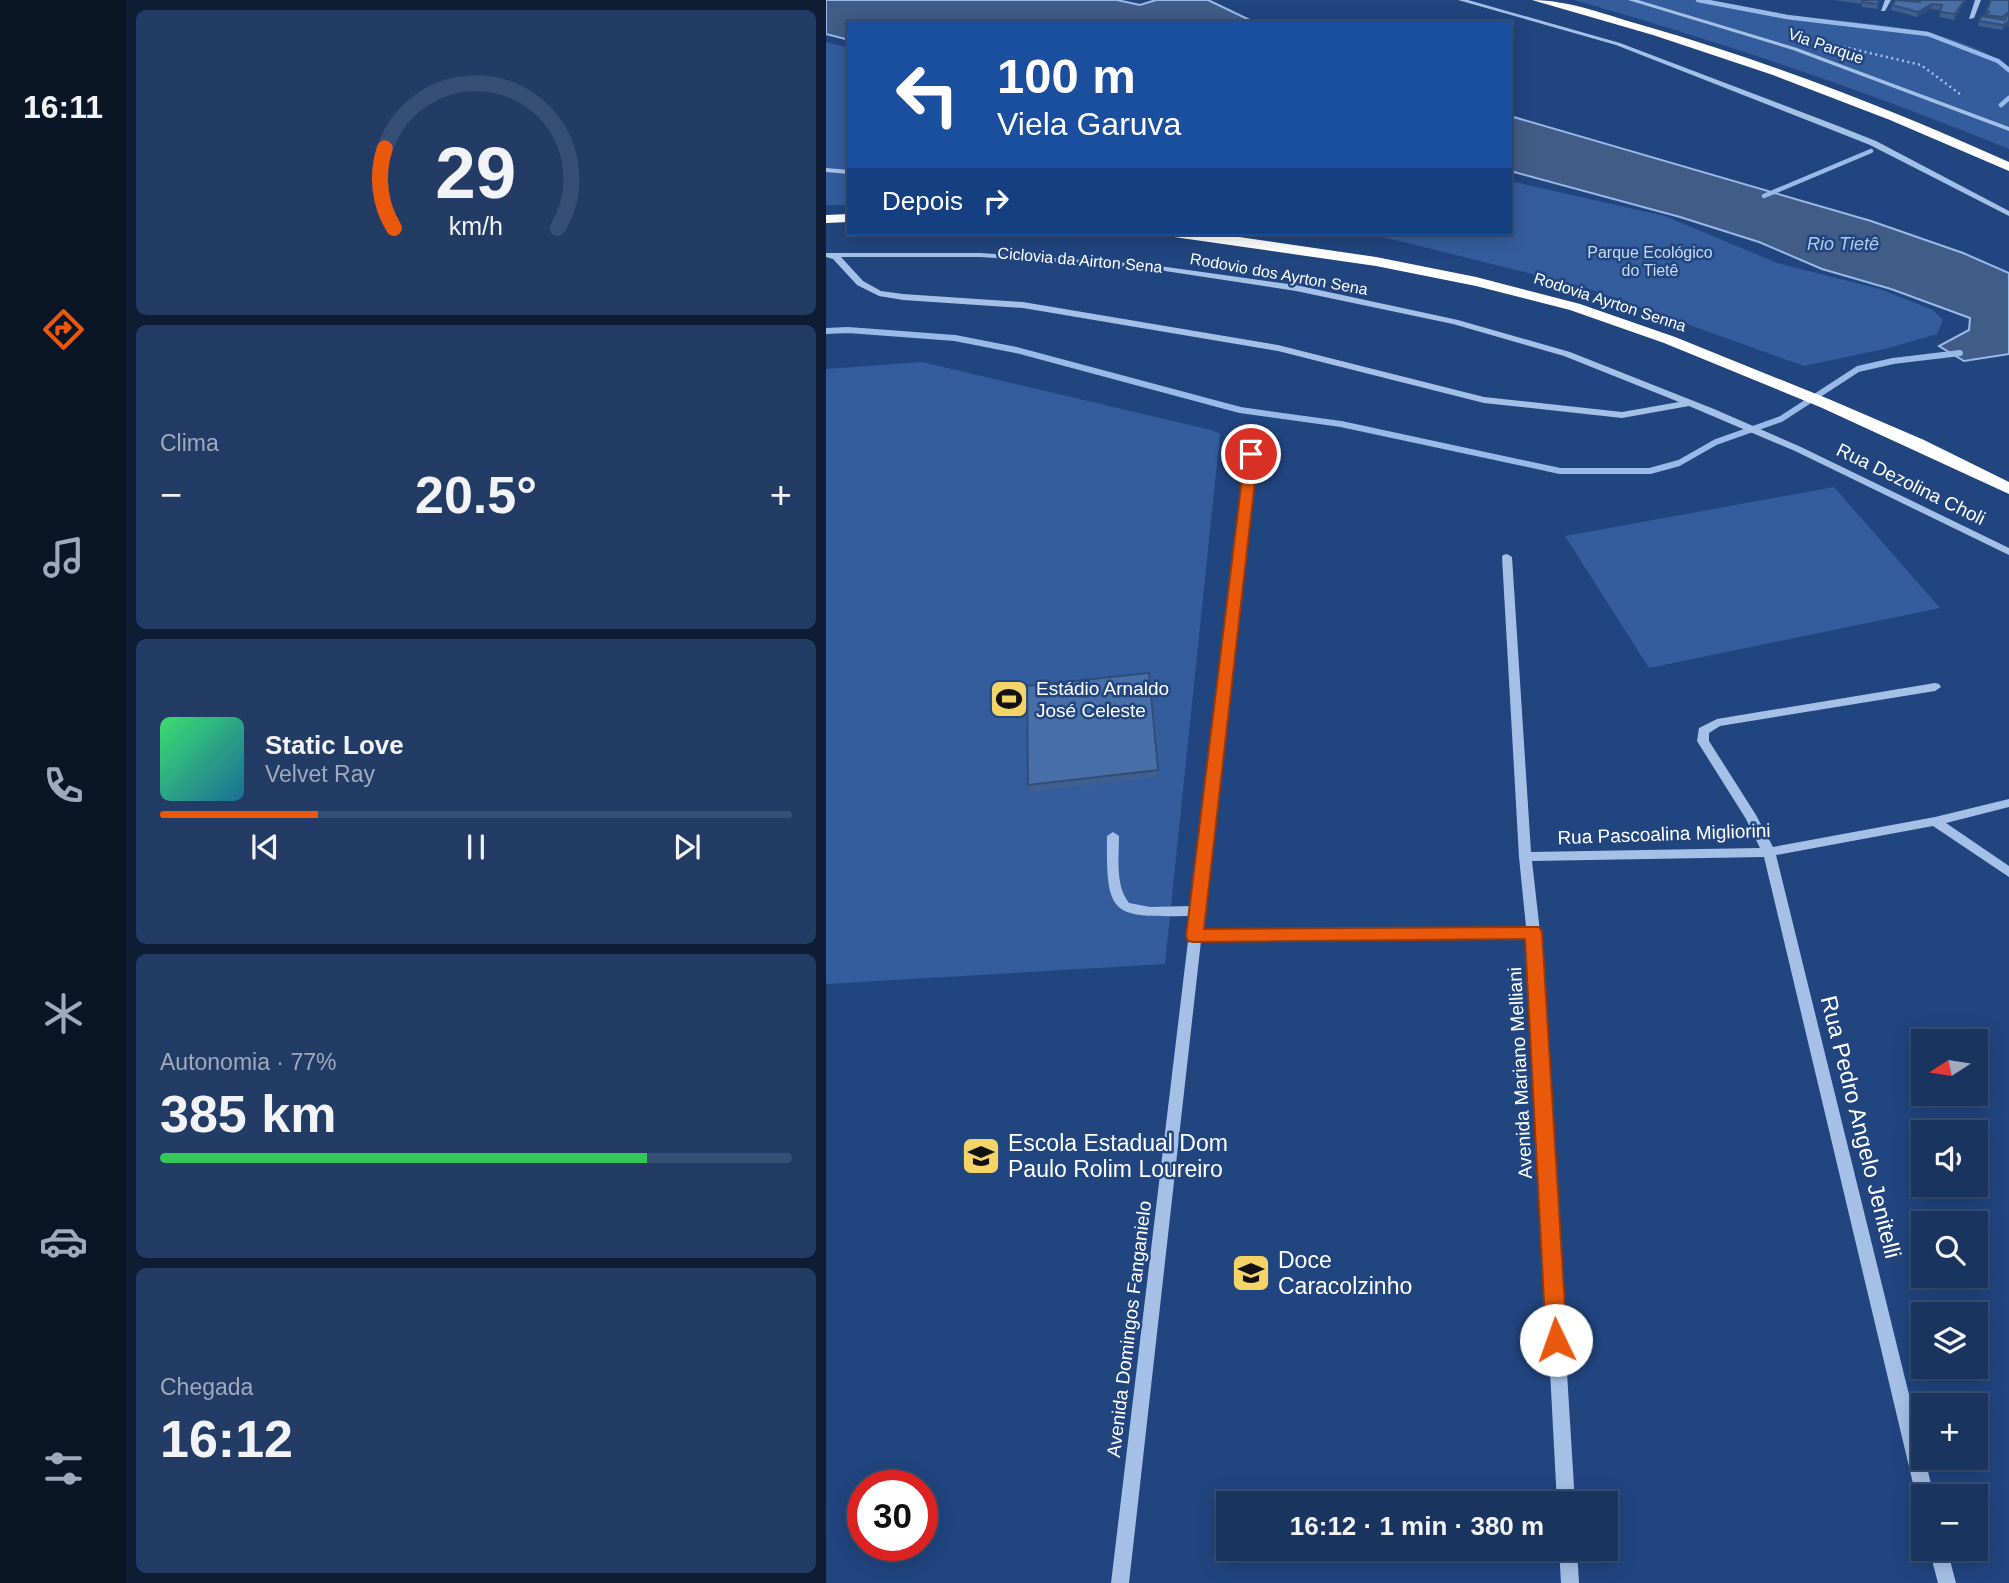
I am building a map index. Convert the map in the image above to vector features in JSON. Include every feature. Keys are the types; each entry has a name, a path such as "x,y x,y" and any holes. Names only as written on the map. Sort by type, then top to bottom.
{"highway":[{"path":"1537,0 1759,66 1933,131 2009,167"},
{"path":"826,219 847,218"},
{"name":"Rodovia Ayrton Senna","path":"1191,235 1301,248 1484,284 1589,312 1671,340 1848,413 1963,464 2009,489"}],"street":[{"path":"1461,0 1618,44 1830,126 1892,153 2009,214"},
{"name":"Via Parque","path":"1631,0 1795,49 2009,129"},
{"path":"1883,10 1888,0"},
{"path":"1971,18 1978,0"},
{"path":"826,170 847,172"},
{"name":"Rodovio dos Ayrton Sena","path":"829,257 980,255 1089,261 1296,288 1455,322 1567,354 1711,411"},
{"path":"829,257 860,283 879,293 1023,305 1278,348 1484,400 1622,415 1689,403"},
{"path":"1711,411 1798,449"},
{"name":"Rua Dezolina Choli","path":"1798,449 2009,552"},
{"name":"Avenida Domingos Fanganielo","path":"1120,1583 1251,454"},
{"name":"Avenida Mariano Melliani","path":"1507,557 1525,857 1533,932 1565,1491"},
{"name":"Rua Pedro Angelo Jenitelli","path":"1922,1484 1769,852 1752,818 1703,741 1703,731 1717,723 1934,687"},
{"name":"Rua Pascoalina Migliorini","path":"1525,857 1769,852 1934,821 2009,803"},
{"path":"1934,821 2009,872"},
{"path":"1113,836 1112,882 1118,902 1138,911 1197,911"},
{"path":"1194,936 1533,932"},
{"path":"1569,1561 1570,1583"},
{"path":"1941,1561 1947,1583"}],"green space":[{"path":"1574,0 1703,0 1793,16 1905,28 1959,42 2009,67 2009,149 1794,68"},
{"path":"826,42 847,47 847,205 826,205"},
{"name":"Parque Ecológico do Tietê","path":"1512,181 1665,216 1777,263 1880,289 1933,310 1943,320 1937,334 1889,348 1804,366 1584,287 1366,235 1512,235"},
{"name":"Estádio Arnaldo José Celeste","path":"922,362 1220,434 1165,964 826,984 826,369"},
{"path":"1834,487 1940,608 1649,668 1565,536"}],"water":[{"path":"826,0 1117,0 1140,5 1156,0 1208,0 1252,21 847,21 847,39 826,34"},
{"name":"Rio Tietê","path":"1512,117 1871,221 1963,253 2009,273 2009,354 1964,361 1939,346 1969,330 1970,318 1891,289 1822,269 1759,242 1680,217 1512,172"}],"building":[{"path":"1880,0 1877,4 1862,2"},
{"path":"1896,0 1965,0 1955,14 1940,12 1942,5 1932,4 1918,12 1892,5"},
{"path":"1990,0 2009,0 2009,21 2003,25 1979,21 1982,16 2005,20 2008,13 2002,17 1986,15 1989,12 1986,11"},
{"path":"1149,673 1158,770 1028,785 1027,686"}],"waterway":[{"path":"1698,0 1787,17 1928,34 1998,61 2009,70"},
{"path":"2001,105 2009,98"},
{"path":"1764,196 1871,151"},
{"path":"826,331 848,330 955,338 1016,350 1240,410 1341,424 1560,471 1650,471 1679,463 1716,442 1781,419 1858,369 1893,361 1960,353"}],"place":[{"name":"Estádio Arnaldo José Celeste","path":"1009,699"},
{"name":"Escola Estadual Dom Paulo Rolim Loureiro","path":"981,1156"},
{"name":"Doce Caracolzinho","path":"1251,1273"}],"route":[{"path":"1251,454 1194,936 1533,932 1556,1340"}]}
